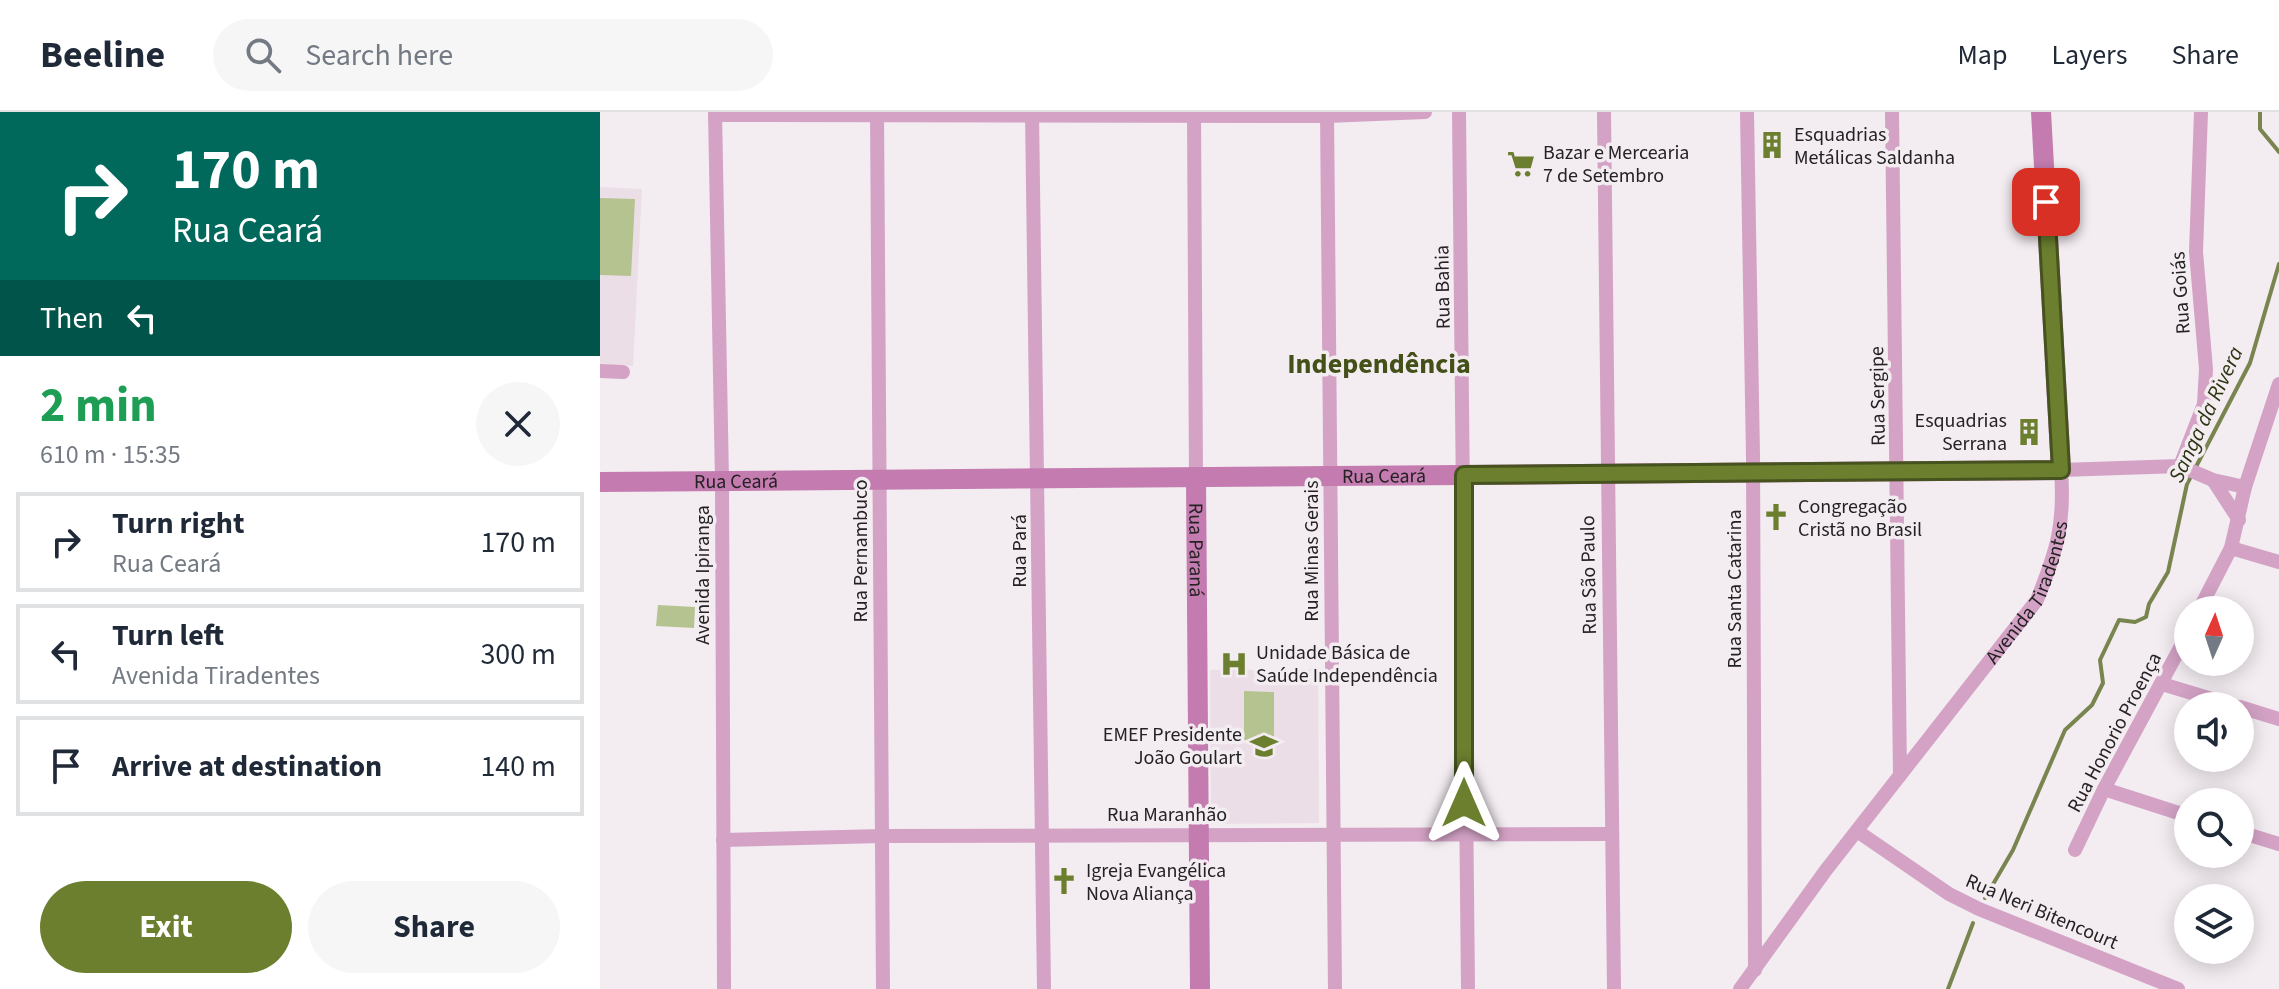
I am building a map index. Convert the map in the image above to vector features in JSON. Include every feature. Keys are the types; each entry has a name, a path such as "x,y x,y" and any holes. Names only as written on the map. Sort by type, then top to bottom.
{"street":[{"path":"715,114 1425,112"},
{"name":"Rua Bahia","path":"1459,112 1468,989"},
{"name":"Rua São Paulo","path":"1604,112 1614,989"},
{"name":"Rua Santa Catarina","path":"1747,112 1753,474 1755,970"},
{"name":"Rua Sergipe","path":"1892,112 1900,775"},
{"name":"Avenida Tiradentes","path":"1740,989 1857,831 2037,600 2055,557 2064,513 2041,112"},
{"name":"Rua Goiás","path":"2184,468 2204,404 2206,369 2196,252 2201,112"},
{"name":"Rua Paraná","path":"1194,113 1200,989"},
{"name":"Avenida Ipiranga","path":"715,114 722,480 724,989"},
{"name":"Rua Pernambuco","path":"877,114 883,989"},
{"name":"Rua Pará","path":"1032,114 1044,989"},
{"name":"Rua Minas Gerais","path":"1327,114 1335,989"},
{"path":"600,371 623,372"},
{"path":"2206,596 2231,548 2245,487 2279,384"},
{"name":"Rua Ceará","path":"600,482 880,482 2184,468 2213,480 2245,487"},
{"path":"2213,480 2239,520"},
{"path":"2231,548 2279,562"},
{"name":"Rua Honorio Proença","path":"2075,850 2104,789 2174,660"},
{"path":"2162,684 2188,692"},
{"path":"2254,712 2279,719"},
{"path":"2104,789 2174,812"},
{"name":"Rua Neri Bitencourt","path":"1857,831 1949,894 1979,909 2178,989"},
{"name":"Rua Maranhão","path":"723,840 882,836 1611,834"},
{"path":"2254,836 2279,844"}],"shaded area":[{"path":"600,187 642,189 633,366 600,364"},
{"name":"EMEF Presidente João Goulart","path":"1318,669 1319,823 1211,824 1210,670"}],"green space":[{"path":"600,198 635,199 631,276 600,275"},
{"path":"658,605 695,607 694,628 656,626"},
{"path":"1244,691 1274,692 1274,741 1244,740"}],"waterway":[{"name":"Sanga da Rivera","path":"2260,112 2260,129 2279,152"},
{"name":"Sanga da Rivera","path":"1985,898 2013,850 2065,730 2092,705 2103,683 2100,660 2119,620 2135,622 2146,617 2149,604 2168,572 2187,484 2250,363 2279,264"},
{"name":"Sanga da Rivera","path":"1948,989 1973,923"}],"place":[{"name":"Esquadrias Metálicas Saldanha","path":"1772,145"},
{"name":"Bazar e Mercearia 7 de Setembro","path":"1521,164"},
{"name":"Esquadrias Serrana","path":"2029,432"},
{"name":"Congregação Cristã no Brasil","path":"1776,517"},
{"name":"Unidade Básica de Saúde Independência","path":"1234,664"},
{"name":"EMEF Presidente João Goulart","path":"1264,746"},
{"name":"Igreja Evangélica Nova Aliança","path":"1064,881"}],"district":[{"name":"Independência","path":"1379,363"}],"route":[{"path":"1464,803 1464,475 2061,470 2046,202"}]}
